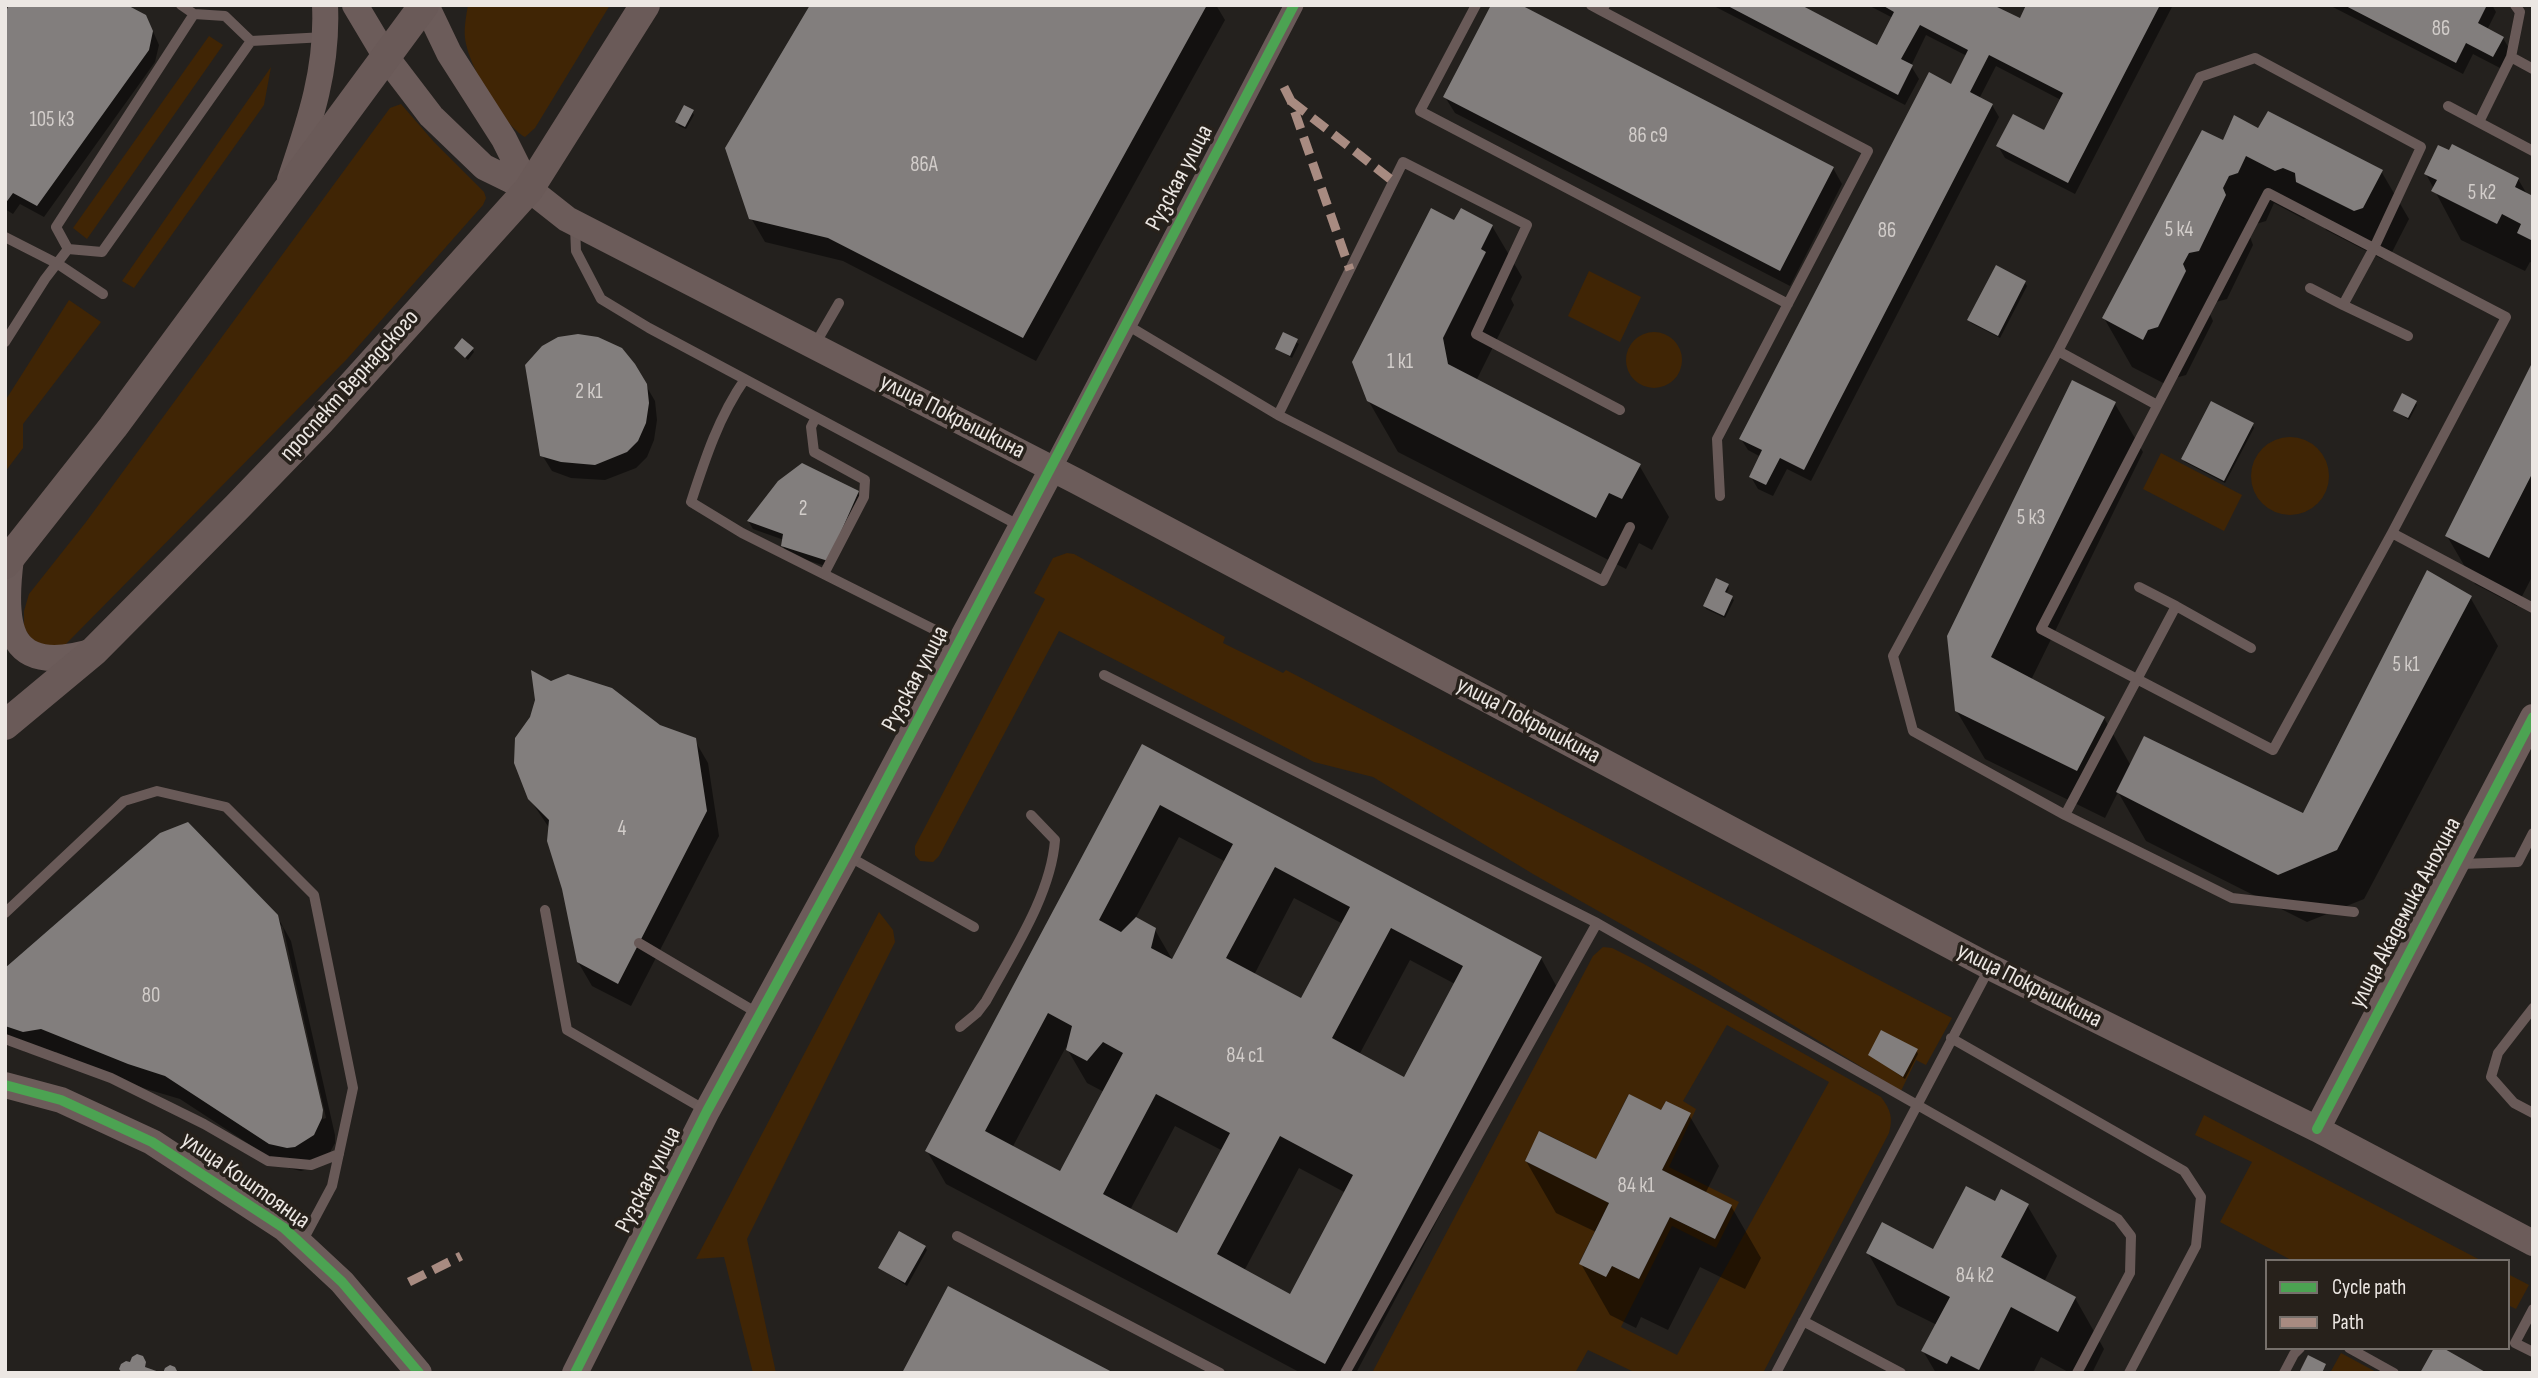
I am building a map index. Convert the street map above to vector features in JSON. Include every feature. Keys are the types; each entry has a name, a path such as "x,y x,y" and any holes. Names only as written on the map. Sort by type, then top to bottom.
{"main road":[{"path":"283,199 315,108 322,71 325,5"},
{"name":"улица Покрышкина","path":"355,5 386,57 431,117 484,167 528,189 574,223 1052,469 1990,967 2317,1129 2533,1243"},
{"path":"94,651 69,658 48,658 28,653 16,640 8,620 8,561 113,427 425,5 449,53 504,139 528,189"},
{"name":"проспект Вернадского","path":"5,724 94,651 321,420 528,189 645,5"},
{"name":"Рузская улица","path":"575,1373 707,1111 847,855 1052,469"},
{"name":"улица Академика Анохина","path":"2317,1129 2533,717"},
{"name":"улица Коштоянца","path":"5,1085 61,1100 152,1142 284,1228 342,1282 419,1373"}],"street":[{"name":"Рузская улица","path":"1052,469 1294,5"}],"lane":[{"path":"181,5 194,14 225,16 251,41 325,37"},
{"path":"1476,5 1420,111 1788,304"},
{"path":"1591,5 1603,8 1868,151 1717,439 1720,496"},
{"path":"2479,122 2511,57 2521,12 2515,5"},
{"path":"68,249 57,227 194,14"},
{"path":"68,249 102,252 251,41"},
{"path":"2511,57 2533,69"},
{"path":"2343,305 2374,248 2421,147 2255,58 2200,77 2058,351 1893,656 1913,731 2065,815 2232,898 2354,912"},
{"path":"2448,106 2533,150"},
{"path":"1278,415 1403,162 1527,225 1476,334 1620,410"},
{"path":"2268,193 2374,248 2506,317 2273,750 2041,629 2268,193"},
{"path":"574,223 576,251 601,299 649,328 1021,527"},
{"path":"5,237 58,264 103,294"},
{"path":"5,342 45,279 68,249"},
{"path":"2310,288 2408,336"},
{"path":"813,346 839,303"},
{"path":"1127,325 1278,415 1603,581 1629,527"},
{"path":"2058,351 2157,405"},
{"path":"745,379 733,395 707,454 691,502 742,533 960,642"},
{"path":"816,417 811,427 814,452 865,480 864,497 824,574"},
{"path":"2392,533 2533,608"},
{"path":"2139,587 2251,648"},
{"path":"2065,815 2176,606"},
{"path":"1104,675 1597,923 2118,1219 2131,1236 2130,1273 2077,1373"},
{"path":"5,913 124,802 156,792 226,807 314,895 353,1088 332,1186 301,1244"},
{"path":"960,1027 977,1013 986,1001 1044,891 1052,868 1055,840 1031,815"},
{"path":"2456,863 2476,865 2518,862 2533,833"},
{"path":"847,855 974,928"},
{"path":"545,910 566,1030 707,1111"},
{"path":"1345,1373 1597,923"},
{"path":"639,943 760,1014"},
{"path":"1776,1373 1990,967"},
{"path":"2532,1009 2498,1054 2491,1077 2514,1103 2533,1112"},
{"path":"1951,1038 2184,1171 2201,1197 2196,1246 2129,1373"},
{"path":"5,1039 111,1078 204,1124 268,1161 310,1165 339,1154"},
{"path":"957,1236 1220,1373"},
{"path":"2533,1309 2515,1343 2533,1352"},
{"path":"1803,1321 1901,1373"},
{"path":"2284,1373 2298,1350"},
{"path":"2353,1350 2394,1373"}],"shaded area":[{"path":"468,5 610,5 535,128 525,137 506,120 472,63 465,38"},
{"path":"209,36 223,45 87,239 73,228"},
{"path":"271,67 264,105 134,288 122,281"},
{"path":"401,104 484,192 486,198 483,205 347,359 63,647 45,648 31,638 24,628 24,611 29,594 86,522 390,108"},
{"path":"1589,271 1641,297 1620,342 1568,316"},
{"path":"69,300 101,322 23,424 23,448 5,472 5,401"},
{"path":"1648,332 1660,332 1674,340 1682,354 1680,371 1674,380 1660,388 1648,388 1631,376 1626,366 1626,354 1638,337"},
{"path":"2290,437 2305,440 2322,454 2329,476 2326,491 2312,508 2290,515 2275,512 2258,498 2251,476 2254,461 2268,444"},
{"path":"2161,453 2242,495 2224,531 2143,489"},
{"path":"1067,553 1074,554 1225,637 1223,643 1283,673 1286,670 1952,1018 1926,1065 1916,1060 1901,1091 1704,971 1533,874 1373,777 1314,762 1059,631 939,856 933,862 920,861 915,855 915,846 1045,599 1034,593 1053,558"},
{"path":"879,912 893,930 895,942 747,1239 776,1373 753,1373 724,1257 696,1259"},
{"path":"1603,947 1612,948 1644,964 1881,1097 1889,1110 1889,1133 1763,1373 1636,1373 1588,1350 1575,1373 1372,1373 1593,956","holes":["1727,1025 1829,1082 1677,1355 1621,1327 1672,1226 1716,1248 1739,1202 1669,1167 1696,1109 1683,1101","1628,1095 1661,1110 1666,1101 1690,1114 1662,1170 1732,1205 1715,1239 1670,1217 1639,1279 1612,1266 1606,1277 1579,1263 1609,1203 1525,1161 1540,1131 1596,1159"]},
{"path":"2204,1115 2478,1259 2289,1259 2220,1222 2252,1162 2195,1135"},
{"path":"2510,1275 2529,1285 2516,1309 2510,1306"},
{"path":"2341,1353 2378,1373 2330,1373"}],"building":[{"path":"9,5 127,5 146,15 153,31 149,50 37,206 13,193 5,204 5,13"},
{"path":"810,5 1207,5 1023,338 828,238 749,219 725,148"},
{"path":"1491,5 1521,5 1834,167 1780,271 1443,97"},
{"path":"1726,5 1801,5 1877,45 1894,12 1882,5 1993,5 2020,18 2026,5 2160,5 2068,183 1996,146 2013,114 2044,130 2063,93 1989,55 1970,92 1993,104 1804,470 1780,458 1766,485 1749,477 1762,450 1739,439 1929,72 1951,84 1968,50 1920,25 1901,59 1913,65 1898,95"},
{"path":"2344,5 2487,5 2478,23 2504,37 2493,57 2466,43 2456,63"},
{"path":"684,105 694,110 685,127 675,122"},
{"path":"2268,111 2383,170 2363,208 2354,211 2296,182 2295,173 2283,168 2275,171 2246,156 2238,173 2229,176 2223,188 2226,195 2199,251 2189,253 2183,264 2186,271 2158,327 2148,330 2143,340 2102,318 2202,130 2223,140 2234,115 2258,128"},
{"path":"2452,144 2519,178 2515,187 2533,196 2533,241 2517,233 2521,224 2502,214 2497,224 2431,191 2437,180 2424,174 2438,145 2449,150"},
{"path":"1431,208 1454,220 1461,208 1493,225 1481,249 1486,252 1443,338 1448,364 1641,464 1622,499 1609,493 1596,518 1367,401 1352,362"},
{"path":"1996,265 2026,281 1998,336 1967,320"},
{"path":"1283,332 1298,339 1290,356 1275,349"},
{"path":"578,334 598,337 622,348 647,384 649,403 646,423 638,441 627,452 595,465 561,462 540,456 525,365 542,346 558,337"},
{"path":"462,338 474,348 465,358 454,348"},
{"path":"2533,361 2533,472 2489,558 2445,536"},
{"path":"2072,380 2116,402 1991,657 2105,717 2077,771 1955,711 1947,636"},
{"path":"2402,393 2417,401 2408,418 2393,411"},
{"path":"2211,401 2254,423 2224,481 2181,459"},
{"path":"802,463 859,491 828,561 781,546 783,534 747,521 778,481"},
{"path":"2427,570 2472,596 2337,850 2278,875 2116,792 2144,736 2303,813"},
{"path":"1716,578 1729,584 1725,592 1733,596 1724,616 1703,606"},
{"path":"531,670 551,681 568,674 612,688 660,725 696,738 707,811 618,984 577,962 562,889 547,841 549,820 528,799 514,763 515,738 530,717 535,700"},
{"path":"1142,744 1542,957 1325,1364 925,1151","holes":["1160,805 1233,844 1172,959 1151,948 1156,928 1136,917 1121,932 1099,920","1275,867 1350,907 1301,998 1226,958","1391,928 1463,966 1404,1077 1332,1038","1048,1013 1072,1026 1066,1050 1087,1061 1103,1042 1123,1053 1060,1171 985,1131","1156,1094 1230,1133 1177,1233 1103,1194","1280,1136 1353,1175 1290,1294 1217,1254"]},
{"path":"188,822 278,915 323,1110 314,1135 295,1147 269,1144 165,1076 41,1029 23,1032 5,1026 5,968 160,833"},
{"path":"1881,1030 1918,1049 1903,1077 1868,1055"},
{"path":"1629,1094 1661,1110 1666,1101 1691,1113 1662,1170 1732,1205 1715,1239 1670,1217 1639,1279 1612,1266 1606,1277 1579,1264 1609,1203 1525,1161 1539,1131 1596,1159"},
{"path":"1966,1186 1995,1201 2001,1189 2029,1204 2001,1257 2076,1297 2058,1332 2011,1307 1979,1370 1951,1356 1947,1364 1921,1351 1950,1297 1866,1253 1882,1222 1933,1249"},
{"path":"899,1231 926,1246 905,1283 878,1268"},
{"path":"948,1286 1114,1373 902,1373"},
{"path":"2433,1350 2447,1350 2487,1373 2420,1373"},
{"path":"137,1354 143,1356 145,1367 162,1373 122,1373 119,1369 121,1364 130,1362"},
{"path":"2308,1355 2326,1364 2322,1373 2299,1373"},
{"path":"170,1365 175,1367 178,1373 163,1373"}],"marked path":[{"path":"1284,87 1350,270"},
{"path":"1291,101 1394,182"},
{"path":"409,1282 461,1256"}],"cycle path":[{"path":"575,1373 707,1111 847,855 1294,5"},
{"path":"2317,1129 2533,717"},
{"path":"5,1085 61,1100 152,1142 284,1228 342,1282 419,1373"}]}
